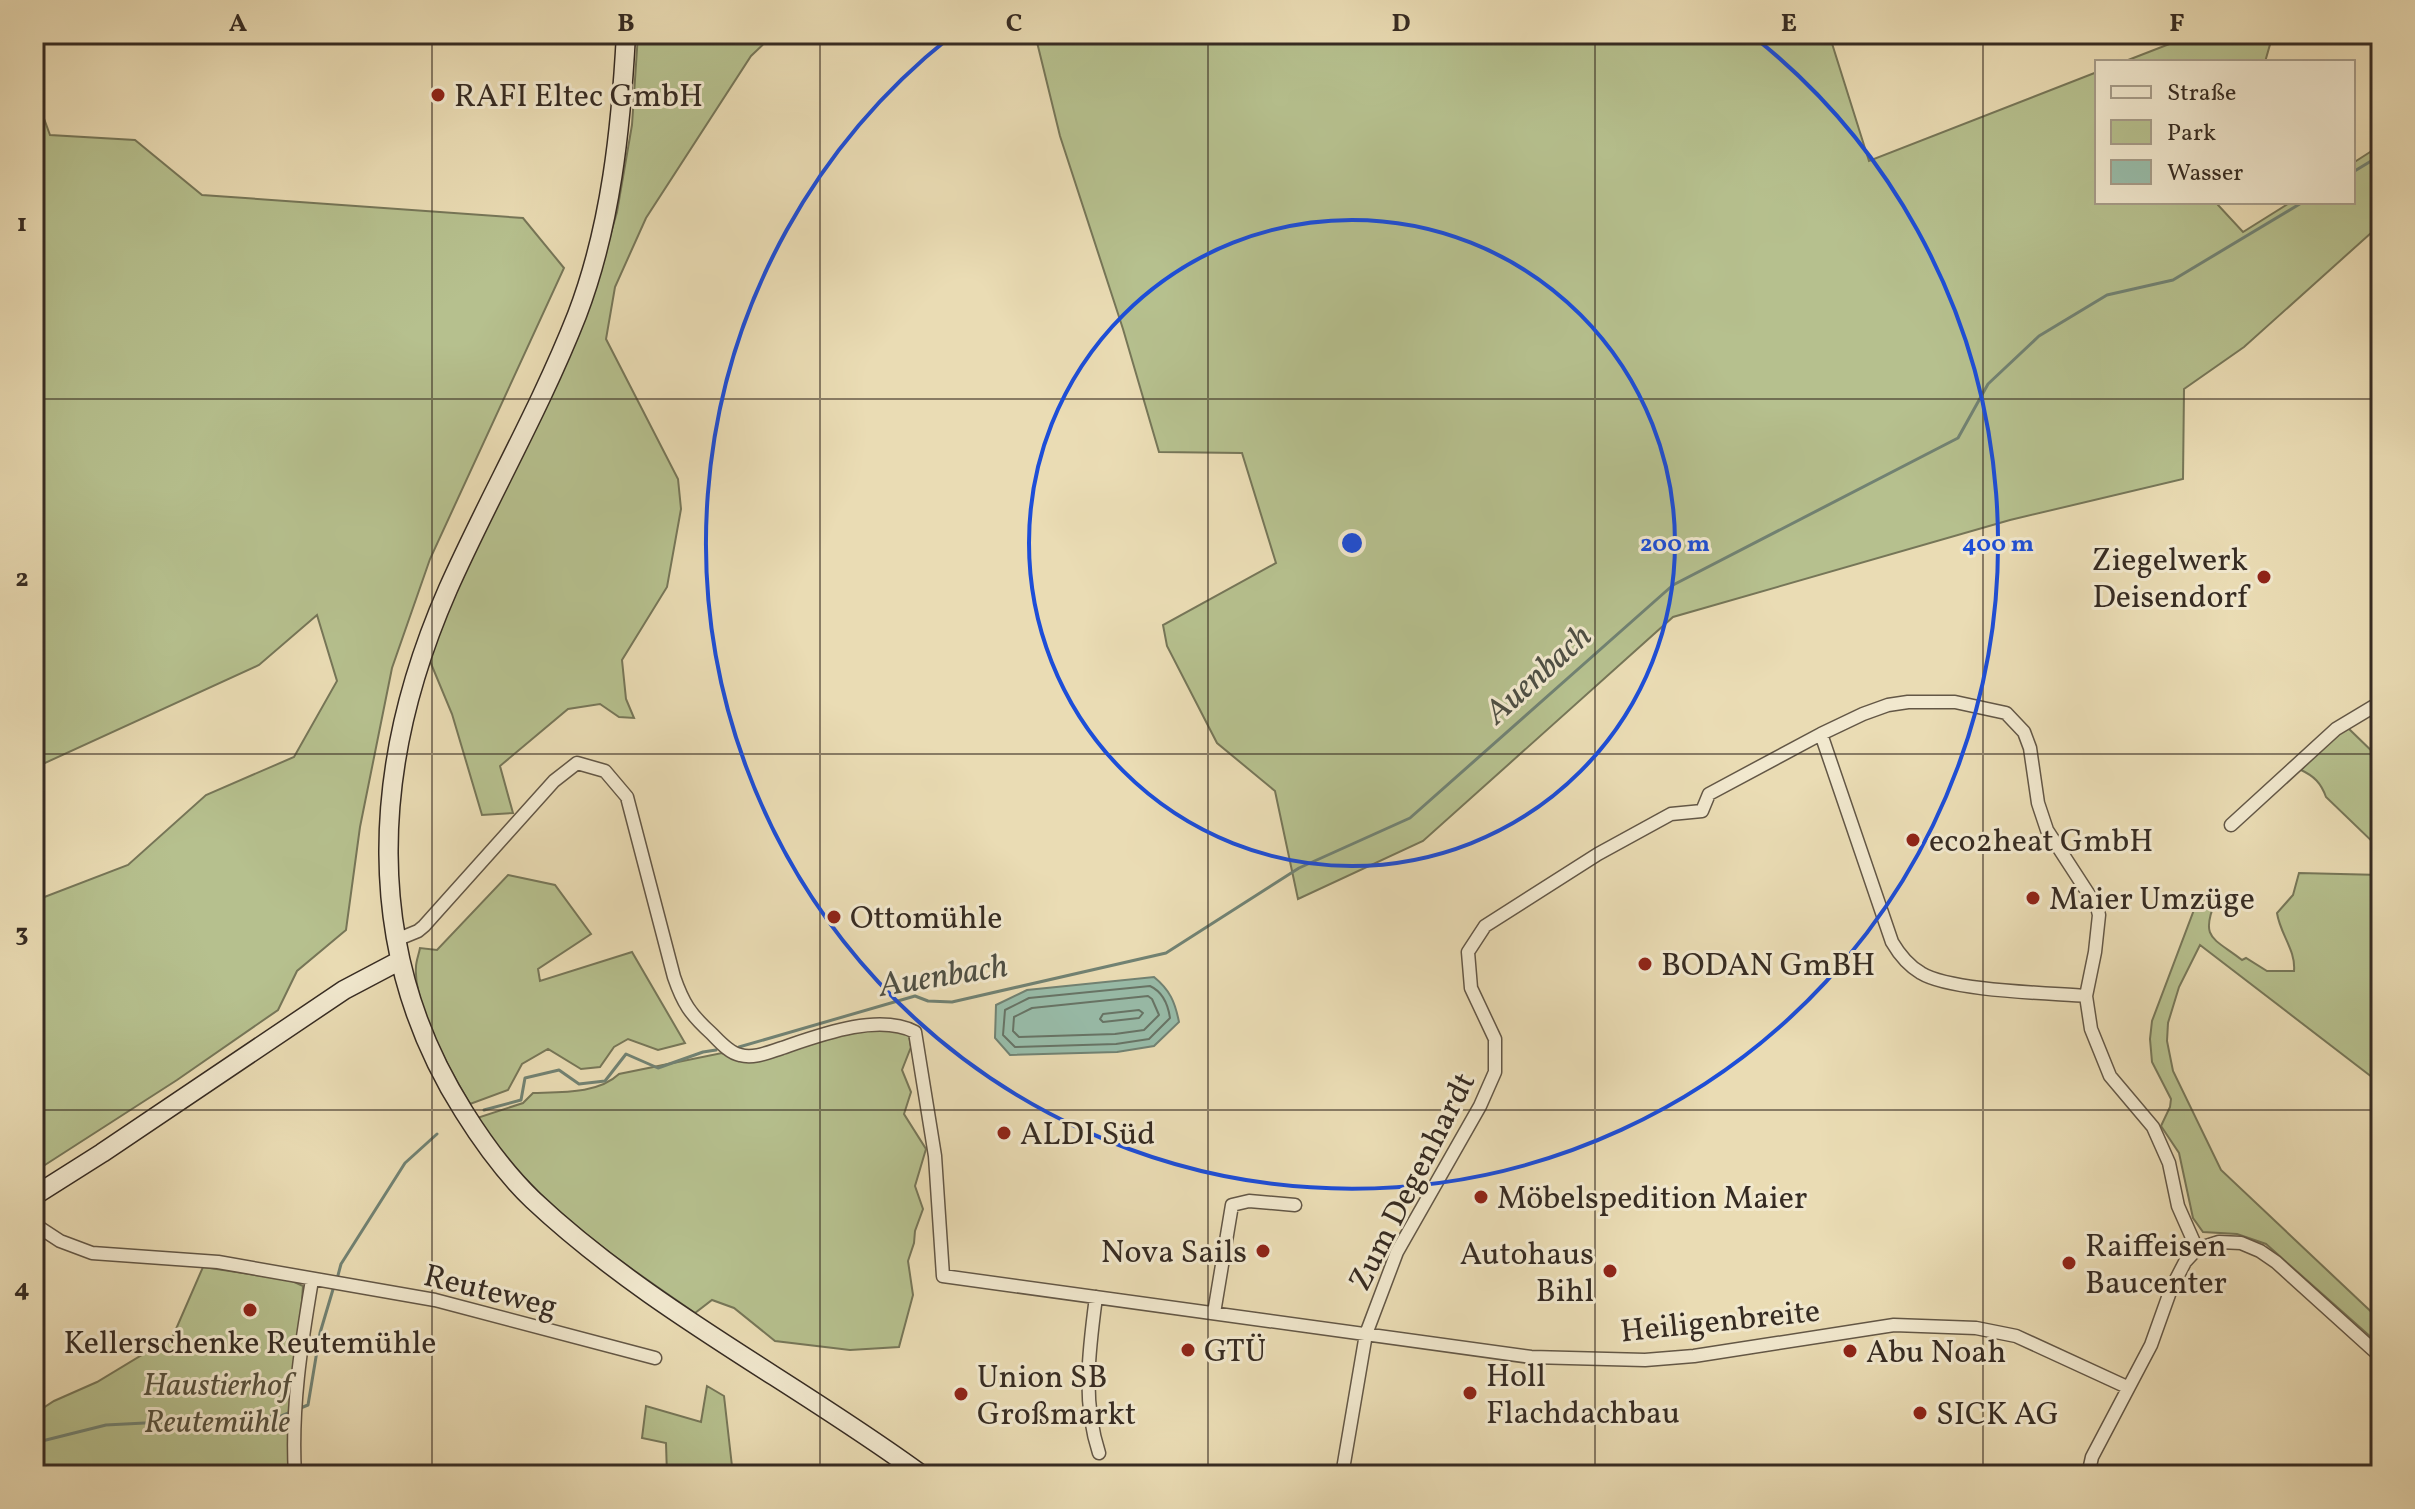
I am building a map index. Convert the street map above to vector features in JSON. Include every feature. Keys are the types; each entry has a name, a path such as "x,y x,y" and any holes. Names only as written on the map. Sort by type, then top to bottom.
{"main road":[{"path":"626,34 623,94 595,261 577,314 548,381 447,591 412,691 397,748 389,804 388,879 399,961 413,1009 444,1080 499,1163 531,1198 629,1279 922,1475"},
{"path":"34,1196 332,998 399,961"}],"street":[{"path":"2086,996 1944,981 1922,974 1905,960 1892,942 1821,734 1888,705 1927,701 1999,710 2013,718 2024,732 2030,748 2038,803 2047,830 2097,907 2099,915 2086,996 2091,1029 2110,1076 2153,1127 2169,1163 2178,1206 2197,1249"},
{"path":"2231,825 2336,729 2381,702"},
{"name":"Zum Degenhardt","path":"1342,1475 1366,1334 1397,1252 1480,1106 1495,1072 1495,1039 1471,988 1468,952 1485,926 1585,862 1671,814 1702,811 1709,794 1821,734"},
{"name":"Heiligenbreite","path":"396,940 424,926 554,781 577,763 605,771 627,797 684,1006 732,1053 743,1057 761,1054 815,1037 870,1025 893,1024 915,1032 935,1156 943,1276 1531,1357 1645,1360 1703,1355 1894,1325 1944,1326 2016,1336 2127,1387"},
{"path":"1214,1313 1232,1205 1249,1201 1295,1205"},
{"name":"Reuteweg","path":"34,1224 60,1241 92,1253 218,1262 435,1300 655,1358"},
{"path":"2088,1475 2092,1457 2151,1345 2171,1289 2185,1262 2197,1249 2219,1242 2241,1243 2260,1251 2307,1288 2381,1357"},
{"path":"295,1475 296,1400 301,1343 318,1281"},
{"path":"1096,1297 1087,1368 1092,1432 1099,1453"}],"green space":[{"path":"638,34 774,34 751,56 646,218 615,287 606,339 678,479 681,509 667,587 622,660 626,699 634,718 619,717 600,704 568,709 500,766 513,813 482,815 452,714 427,654 598,278 617,212 632,125"},
{"path":"1035,34 1829,34 1869,161 2095,73 2095,204 2218,204 2243,232 2288,204 2355,204 2355,162 2381,145 2381,224 2244,347 2184,389 2183,479 2010,520 1673,617 1423,841 1298,899 1275,791 1217,743 1167,646 1163,625 1276,563 1242,453 1159,452 1123,329 1060,136"},
{"path":"2195,34 2273,34 2266,60 2128,60"},
{"path":"34,91 50,135 135,140 202,195 523,218 564,268 430,559 392,668 360,827 346,930 297,971 278,1010 177,1080 34,1172 34,901 128,865 206,795 294,757 337,681 317,615 259,665 34,768"},
{"path":"2347,727 2381,760 2381,850 2326,797 2316,780 2301,770 2323,746"},
{"path":"2299,873 2381,875 2381,1084 2200,945 2179,987 2168,1023 2167,1041 2173,1071 2221,1170 2381,1321 2381,1346 2266,1244 2237,1234 2203,1232 2193,1218 2179,1153 2161,1126 2171,1099 2152,1062 2152,1021 2200,894 2208,893 2216,900 2209,930 2217,942 2242,960 2246,958 2267,971 2294,971 2293,956 2277,913 2293,895"},
{"path":"508,875 555,885 591,934 538,969 540,981 632,952 685,1043 658,1050 628,1039 614,1047 600,1067 581,1069 548,1049 522,1064 508,1090 470,1104 444,1056 420,1000 416,962 420,948 437,950"},
{"path":"890,1028 909,1035 911,1047 902,1070 911,1092 904,1114 926,1149 915,1186 923,1209 908,1261 913,1295 899,1347 850,1350 775,1341 734,1308 712,1300 695,1313 605,1249 549,1202 499,1148 477,1118 523,1103 533,1093 590,1089 619,1074 722,1053 744,1062 816,1039"},
{"name":"Haustierhof Reutemühle","path":"203,1267 290,1280 303,1286 290,1475 34,1475 34,1414 54,1401 97,1382 173,1336"},
{"path":"707,1386 724,1396 733,1475 667,1475 666,1443 642,1438 646,1406 701,1422"}],"water":[{"path":"1154,977 1171,997 1179,1022 1154,1046 1117,1052 1010,1055 995,1038 996,1005 1027,990"}],"waterway":[{"name":"Auenbach","path":"2355,171 2381,155"},
{"name":"Auenbach","path":"739,1047 915,996 928,1001 952,1002 1166,953 1299,868 1410,818 1673,585 1958,438 1988,384 2039,336 2107,295 2173,280 2300,204"},
{"name":"Auenbach","path":"484,1110 521,1100 525,1078 559,1070 579,1084 605,1081 626,1054 658,1068 716,1050"},
{"name":"Auenbach","path":"337,1279 341,1264 405,1163 437,1134"},
{"name":"Auenbach","path":"298,1409 308,1405 320,1333 334,1286"},
{"name":"Auenbach","path":"34,1443 106,1425 281,1416 291,1412"}],"place":[{"name":"RAFI Eltec GmbH","path":"438,95"},
{"name":"Ziegelwerk Deisendorf","path":"2264,577"},
{"name":"eco2heat GmbH","path":"1913,840"},
{"name":"Maier Umzüge","path":"2033,898"},
{"name":"Ottomühle","path":"834,917"},
{"name":"BODAN GmBH","path":"1645,964"},
{"name":"ALDI Süd","path":"1004,1133"},
{"name":"Möbelspedition Maier","path":"1481,1197"},
{"name":"Nova Sails","path":"1263,1251"},
{"name":"Raiffeisen Baucenter","path":"2069,1263"},
{"name":"Autohaus Bihl","path":"1610,1271"},
{"name":"Kellerschenke Reutemühle","path":"250,1310"},
{"name":"GTÜ","path":"1188,1350"},
{"name":"Abu Noah","path":"1850,1351"},
{"name":"Holl Flachdachbau","path":"1470,1393"},
{"name":"Union SB Großmarkt","path":"961,1394"},
{"name":"SICK AG","path":"1920,1413"}]}
